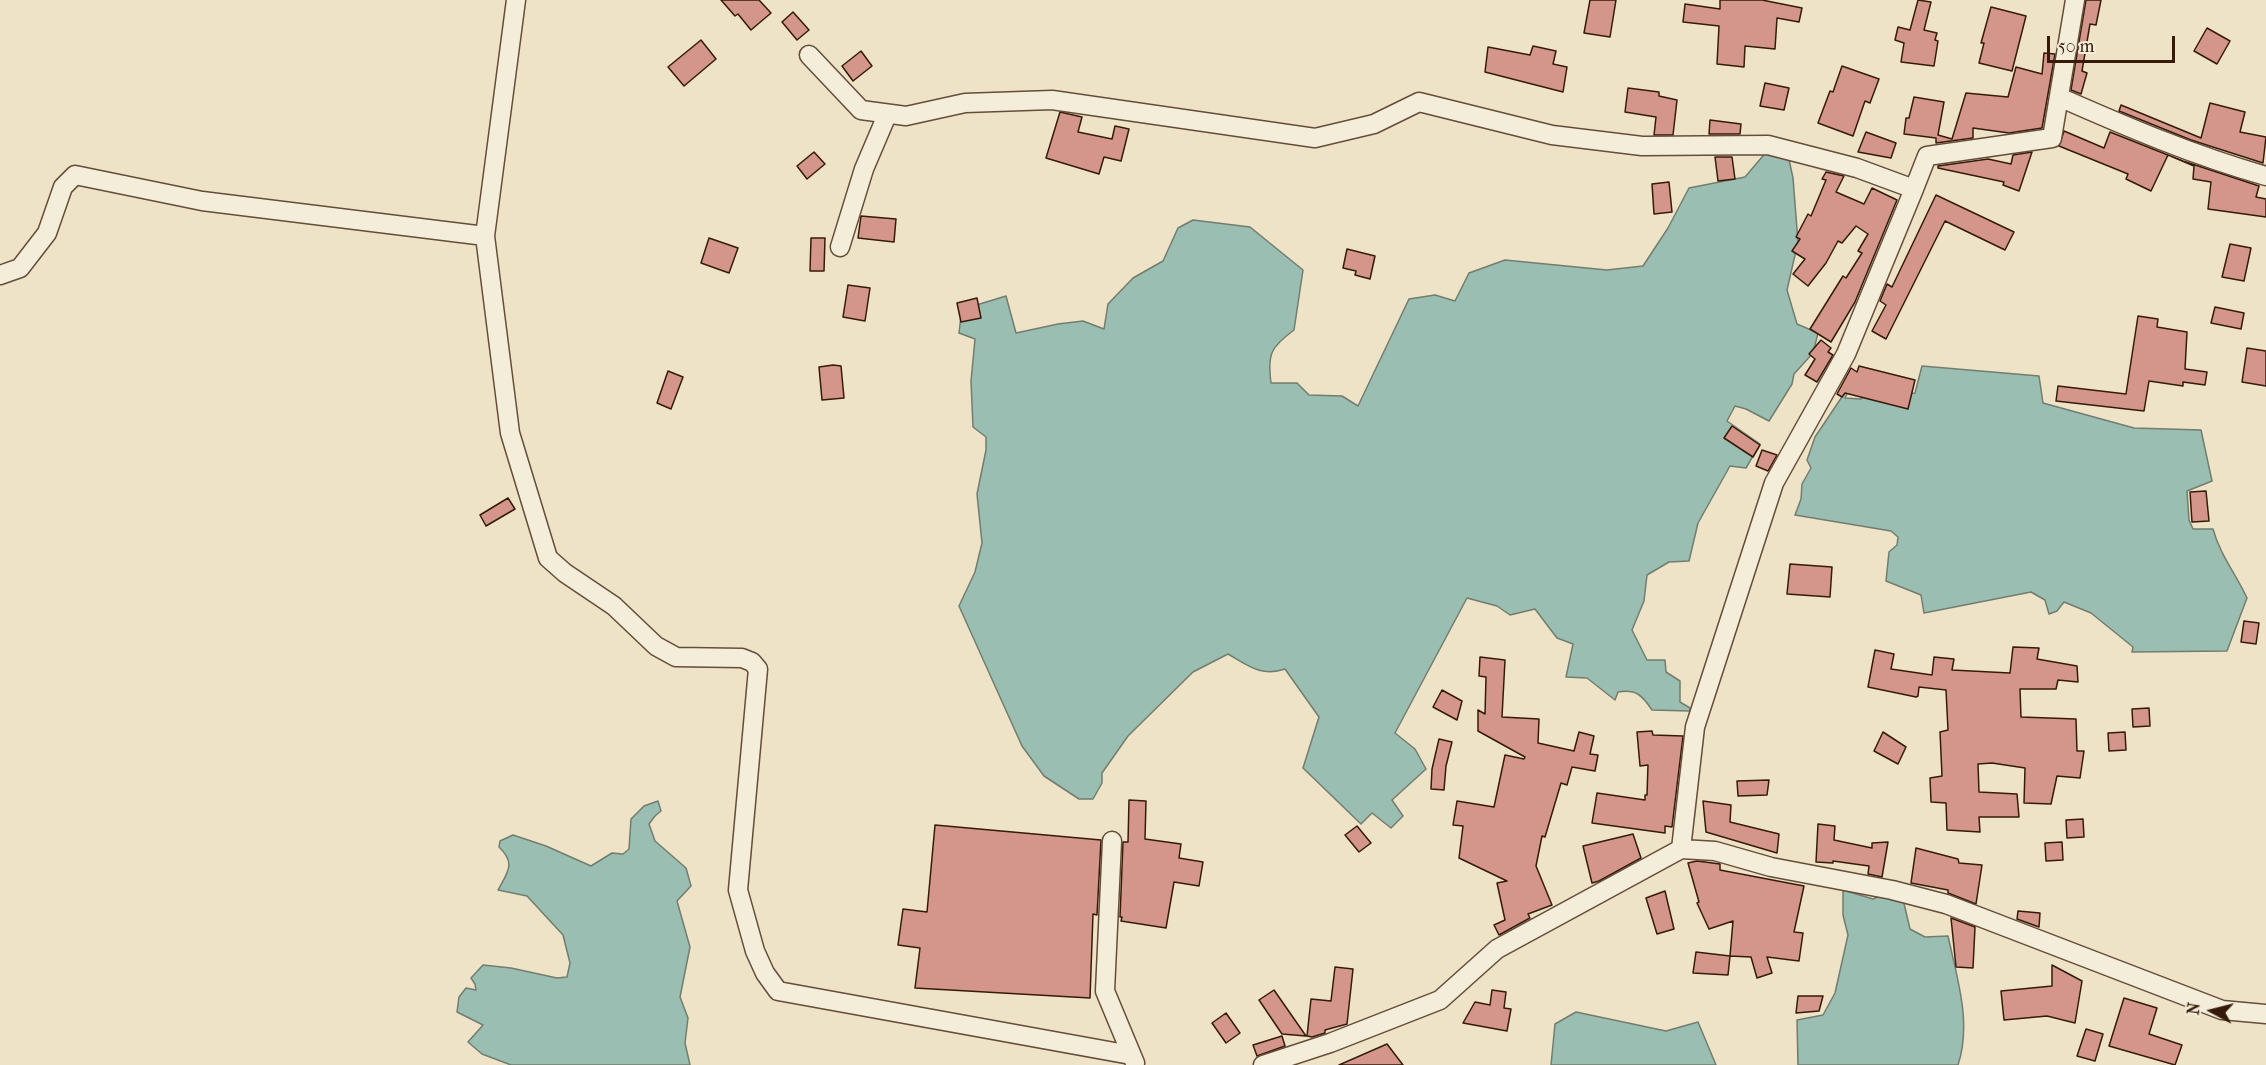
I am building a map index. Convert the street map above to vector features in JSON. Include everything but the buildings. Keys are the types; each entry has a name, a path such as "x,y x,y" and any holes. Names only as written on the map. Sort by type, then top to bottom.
{"street":[{"path":"516,0 485,236 510,433 548,558 565,573 614,606 656,646 676,657 742,658 752,662 758,669 738,890 755,951 765,973 778,991 1133,1060"},
{"path":"1681,849 1695,728 1774,483 1846,354 1927,156 2052,138 2075,0"},
{"path":"809,55 861,110 887,115 906,116 965,103 1052,100 1315,138 1374,124 1419,102 1552,135 1642,146 1768,145 1857,168 1914,189"},
{"path":"2059,97 2117,123 2216,161 2266,176"},
{"path":"840,247 864,169 887,115"},
{"path":"0,275 20,268 47,233 63,187 75,175 202,201 485,236"},
{"path":"1112,841 1105,991 1133,1060"},
{"path":"1263,1065 1330,1043 1440,1000 1497,949 1681,849 1715,851 1771,867 1892,890 1946,904 2222,1010 2266,1014"}],"water":[{"path":"1768,150 1788,155 1793,178 1798,242 1787,290 1797,324 1818,333 1813,353 1794,374 1792,384 1769,421 1735,406 1727,421 1760,444 1746,468 1730,466 1698,523 1689,561 1669,562 1647,575 1644,601 1632,630 1647,660 1665,660 1666,672 1680,681 1680,702 1690,708 1690,711 1652,710 1642,697 1630,691 1618,692 1615,700 1587,678 1566,677 1573,644 1557,638 1535,609 1510,615 1497,606 1467,598 1395,733 1415,749 1426,769 1392,800 1403,816 1391,828 1372,813 1361,824 1303,768 1319,717 1285,669 1262,671 1228,654 1193,672 1128,736 1102,773 1102,783 1093,799 1079,799 1044,776 1022,746 959,606 975,572 982,543 977,494 986,450 986,437 973,427 971,381 975,339 959,333 961,316 970,307 1006,296 1016,333 1083,321 1104,329 1108,304 1133,278 1163,261 1178,228 1193,220 1250,227 1303,270 1294,330 1280,341 1270,358 1271,383 1297,383 1309,395 1342,396 1358,406 1409,299 1435,295 1455,301 1469,273 1505,260 1607,270 1643,266 1668,228 1689,188 1745,177"},
{"path":"1922,366 2039,376 2043,403 2134,428 2201,430 2212,481 2187,491 2189,520 2193,529 2213,529 2224,556 2247,598 2227,651 2132,652 2133,647 2091,613 2064,602 2057,611 2049,614 2045,600 2031,592 1924,613 1921,595 1886,581 1889,552 1897,545 1898,537 1891,531 1795,515 1801,499 1802,484 1811,468 1807,460 1815,437 1858,373 1845,398 1861,399 1871,386 1904,394 1915,393"},
{"path":"658,801 661,811 649,824 655,841 686,868 691,886 677,901 690,947 680,997 688,1018 685,1043 690,1065 511,1065 482,1054 468,1042 483,1025 457,1012 459,997 466,988 476,990 471,978 483,965 511,968 557,978 567,977 570,963 563,935 527,896 498,890 509,868 507,858 499,847 500,841 513,835 546,846 591,866 612,853 623,854 629,849 631,819 644,806"},
{"path":"1843,890 1873,899 1882,895 1902,895 1910,929 1925,937 1948,936 1962,1000 1964,1033 1958,1065 1798,1065 1797,1020 1823,1015 1835,993 1848,935 1843,915"},
{"path":"1576,1012 1666,1031 1698,1022 1716,1065 1551,1065 1555,1024"}]}
